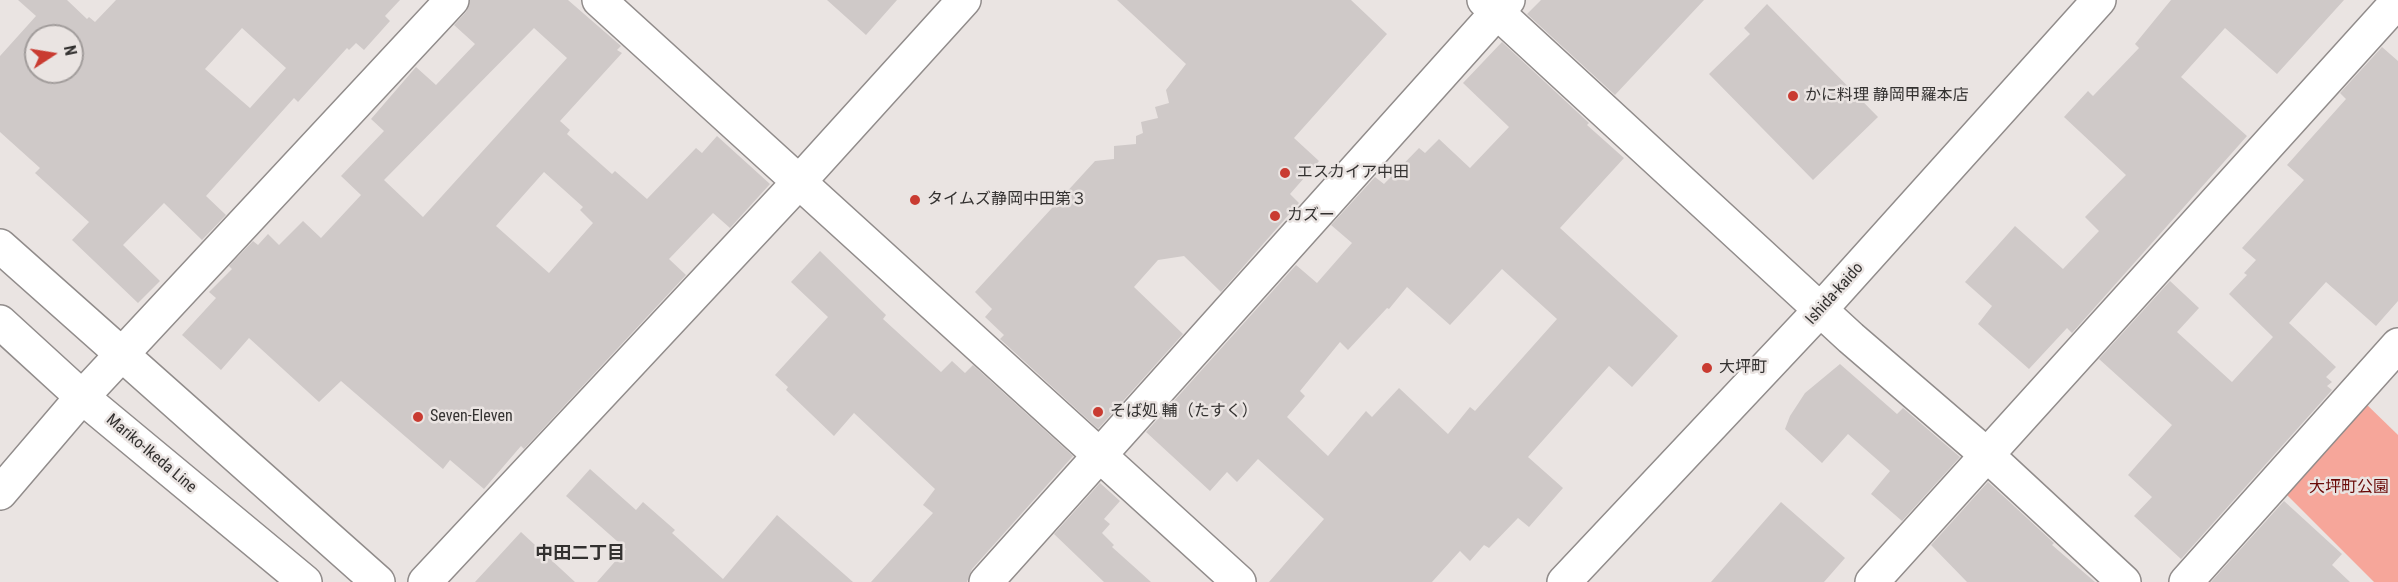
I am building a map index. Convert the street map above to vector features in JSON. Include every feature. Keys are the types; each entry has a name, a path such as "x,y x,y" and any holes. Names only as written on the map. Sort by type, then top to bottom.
{"street":[{"path":"0,493 82,397 452,0"},
{"path":"599,0 1239,582"},
{"path":"425,582 798,183 964,0"},
{"name":"Ishida-kaido","path":"1564,582 1821,309 2099,0"},
{"path":"1872,582 2395,3"},
{"path":"986,582 1101,455 1496,4 1821,309 1987,455 2124,582"},
{"path":"0,246 378,582"},
{"name":"Mariko-Ikeda Line","path":"0,322 82,397 305,582"},
{"path":"2186,582 2398,345"}],"green space":[{"name":"大坪町公園","path":"2362,400 2398,435 2398,582 2374,582 2283,491"}],"building":[{"path":"18,0 67,0 87,19 89,17 95,22 116,0 400,0 385,16 390,21 364,50 356,43 349,50 347,48 298,102 294,98 206,196 226,215 202,240 164,203 123,245 160,281 138,303 72,240 89,222 35,173 40,168 0,132 0,56 24,29 24,84 84,84 84,24 29,24 36,16","holes":["242,28 286,68 250,108 205,69"]},
{"path":"470,0 568,0 621,46 617,50 622,53 560,121 570,130 567,134 612,174 615,171 647,199 696,148 702,153 717,136 770,184 730,228 713,213 669,259 686,275 524,449 521,446 484,489 450,460 443,469 341,381 319,402 249,338 221,370 182,335 216,298 209,292 232,269 229,266 253,241 258,245 268,234 279,245 303,221 321,238 361,195 341,176 384,131 371,119 416,67 436,85 475,44 454,25 466,12","holes":["534,28 567,58 423,217 384,180","544,172 583,207 580,210 593,223 549,273 496,226"]},
{"path":"827,0 897,0 866,35"},
{"path":"1117,0 1351,0 1387,34 1294,138 1319,161 1290,194 1299,203 1221,292 1184,256 1158,260 1134,287 1183,334 1098,429 1000,339 1004,335 985,317 992,309 975,292 1095,161 1114,159 1114,146 1136,144 1136,136 1143,133 1141,122 1158,118 1155,107 1169,103 1166,90 1186,64"},
{"path":"1541,0 1704,0 1615,95 1527,14"},
{"path":"2171,0 2344,0 2277,74 2225,28 2181,77 2247,136 2072,333 2067,328 2029,369 1978,324 1992,306 1965,282 2015,226 2063,269 2099,231 2085,217 2126,175 2064,117 2088,91 2093,96 2139,48 2135,44"},
{"name":"かに料理 静岡甲羅本店","path":"1767,4 1878,117 1813,180 1709,74 1750,34 1744,28"},
{"path":"1502,42 1624,158 1560,228 1678,336 1632,387 1609,366 1528,457 1563,488 1529,527 1518,518 1489,548 1484,545 1470,561 1460,551 1432,582 1269,582 1324,519 1258,459 1237,482 1227,472 1210,491 1146,432 1296,265 1317,283 1352,243 1331,225 1375,177 1384,184 1419,148 1425,153 1439,139 1470,168 1509,127 1463,83","holes":["1502,269 1557,319 1475,411 1470,407 1448,434 1399,388 1372,417 1366,411 1328,456 1287,417 1305,396 1300,391 1340,342 1348,350 1387,308 1389,309 1407,287 1450,325"]},
{"path":"2382,47 2398,61 2398,301 2376,326 2326,282 2289,323 2336,367 2326,377 2332,382 2327,386 2332,390 2181,559 2134,516 2152,497 2128,475 2172,425 2099,359 2170,281 2199,308 2177,332 2232,382 2273,337 2229,294 2247,275 2244,273 2256,260 2242,248 2304,180 2287,165 2346,99 2340,93"},
{"path":"820,251 886,315 883,319 941,372 952,361 965,373 973,365 1073,456 972,569 967,582 871,582 933,513 923,505 935,489 854,413 834,436 786,390 788,387 775,375 828,317 791,282"},
{"path":"1840,364 1897,414 1903,408 1960,457 1902,521 1871,494 1890,471 1848,434 1822,463 1785,429 1790,416 1805,393"},
{"path":"590,469 636,510 643,502 675,530 672,533 723,579 777,515 853,582 597,582 626,549 566,496"},
{"path":"1988,482 2054,543 2052,545 2095,582 1967,582 1931,545"},
{"path":"1100,483 1120,501 1104,519 1110,524 1102,533 1114,545 1112,547 1151,582 1104,582 1054,534"},
{"path":"2284,501 2342,554 2332,565 2350,582 2211,582"},
{"path":"1781,502 1845,558 1824,582 1711,582"},
{"path":"521,532 575,582 475,582"}],"place":[{"name":"かに料理 静岡甲羅本店","path":"1793,96"},
{"name":"エスカイア中田","path":"1285,173"},
{"name":"タイムズ静岡中田第３","path":"915,200"},
{"name":"カズー","path":"1275,216"},
{"name":"大坪町","path":"1707,368"},
{"name":"そば処 輔（たすく）","path":"1098,412"},
{"name":"Seven-Eleven","path":"418,417"}],"district":[{"name":"中田二丁目","path":"580,554"}]}
